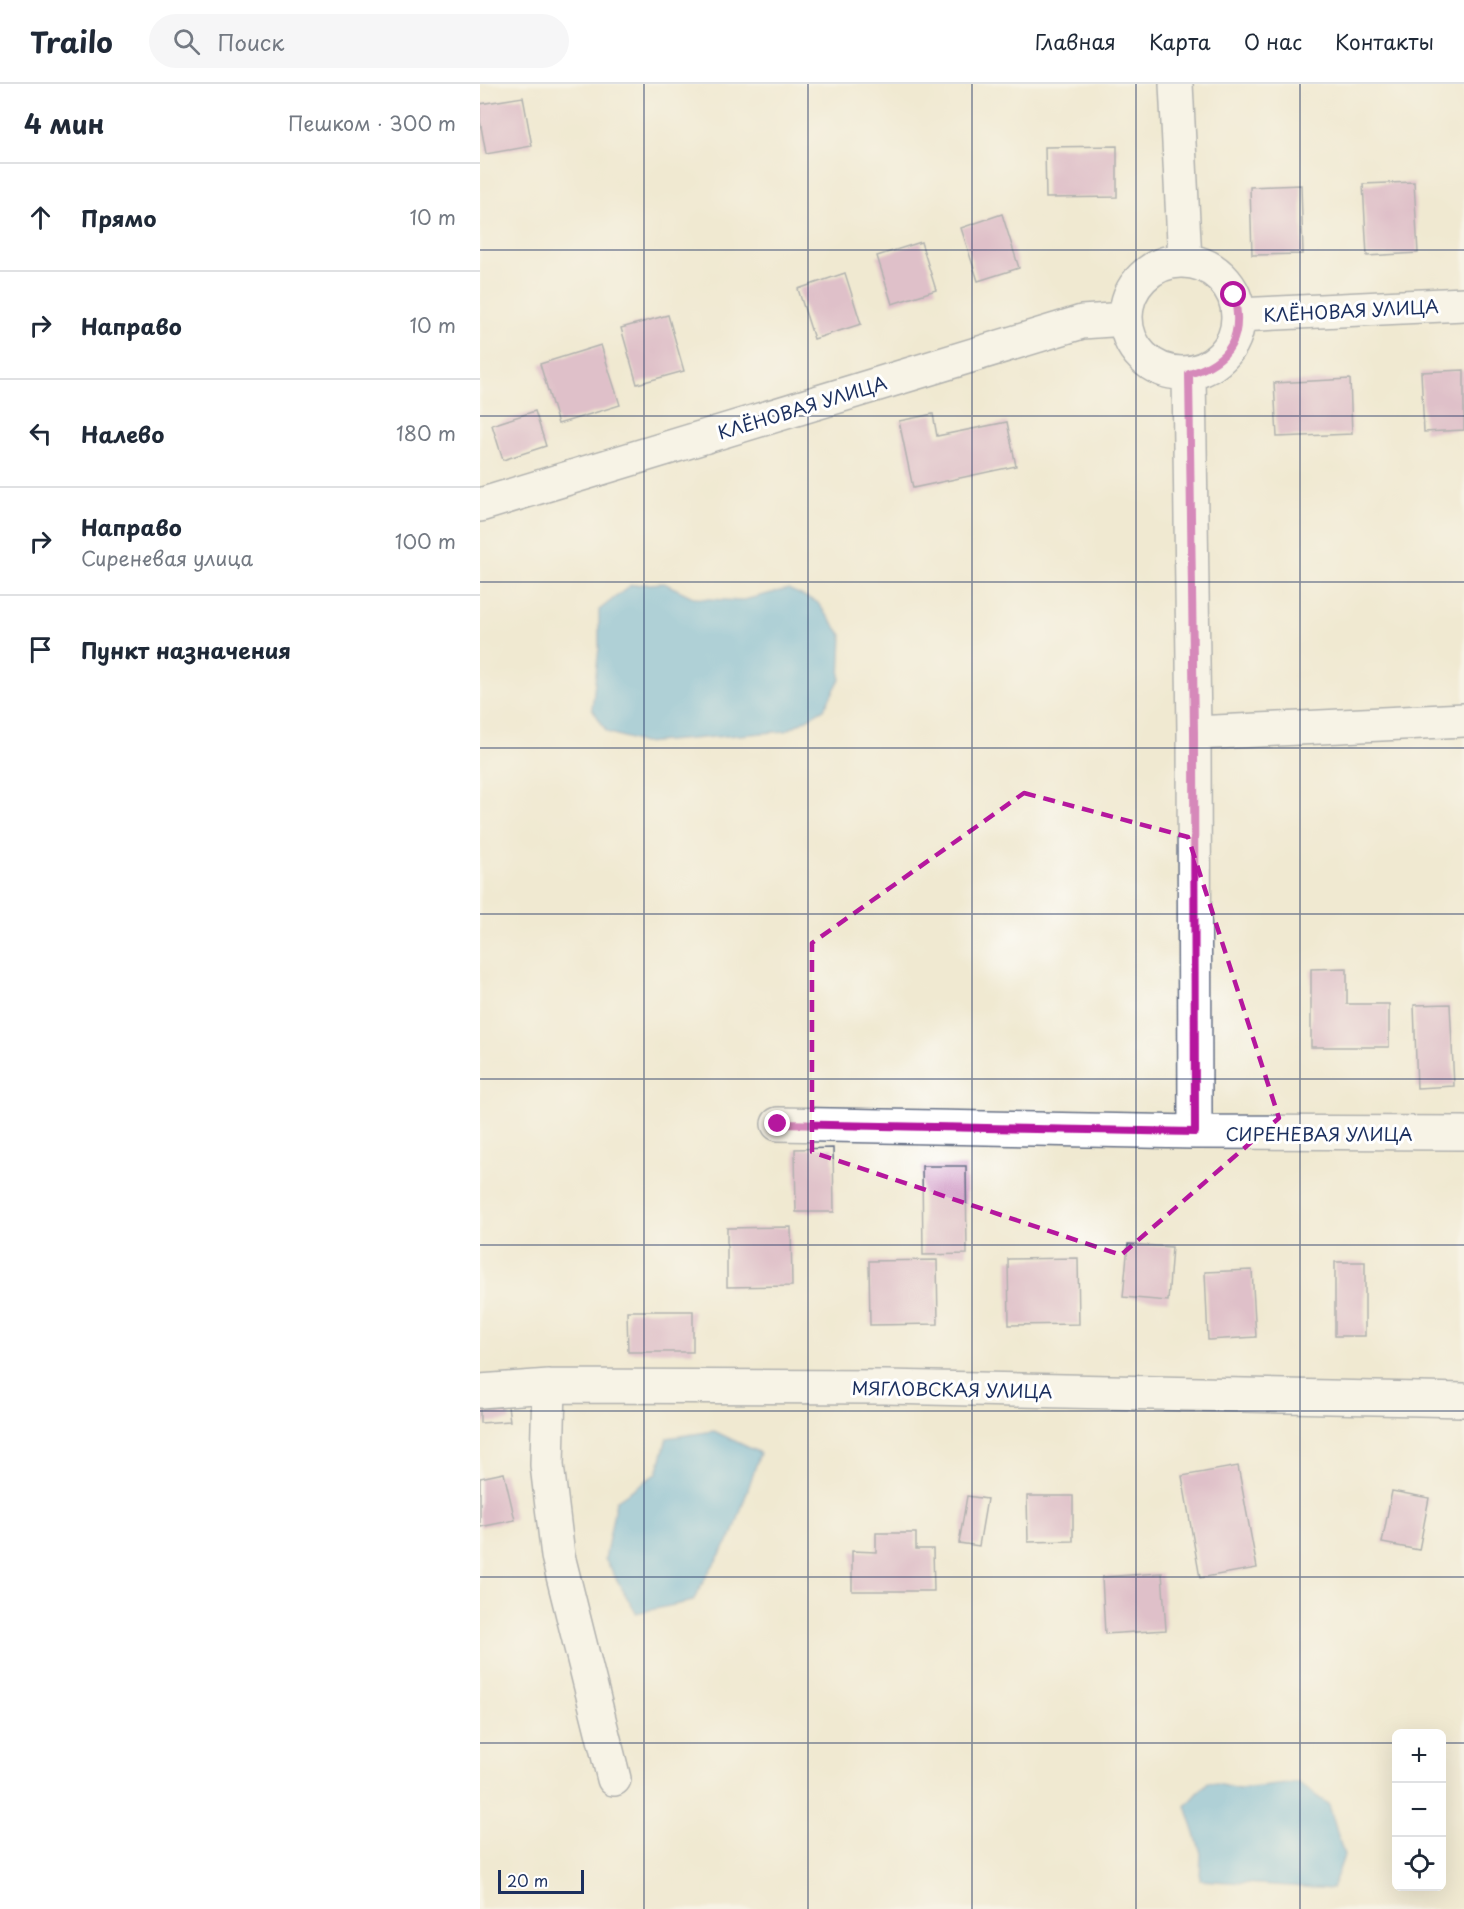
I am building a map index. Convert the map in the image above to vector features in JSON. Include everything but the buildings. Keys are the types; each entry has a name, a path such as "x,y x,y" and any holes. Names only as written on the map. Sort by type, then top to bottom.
{"street":[{"path":"1176,84 1185,261"},
{"path":"1185,261 1205,266 1222,277 1234,295 1239,315 1236,336 1225,354 1209,368 1189,374 1166,372 1145,361 1131,342 1125,319 1129,296 1142,277 1162,264 1185,261"},
{"name":"КЛЁНОВАЯ УЛИЦА","path":"1239,315 1464,304"},
{"name":"КЛЁНОВАЯ УЛИЦА","path":"480,505 1082,322 1125,319"},
{"path":"1189,374 1194,733 1195,1132"},
{"path":"1194,733 1464,720"},
{"name":"СИРЕНЕВАЯ УЛИЦА","path":"778,1124 1195,1132 1464,1133"},
{"path":"549,1386 547,1465 558,1556 614,1779"},
{"name":"МЯГЛОВСКАЯ УЛИЦА","path":"480,1391 549,1386 886,1387 1464,1400"}],"highlighted area":[{"path":"1024,793 1188,837 1279,1118 1121,1255 812,1152 812,943"}],"water":[{"path":"664,583 695,598 740,601 788,589 817,602 842,635 840,679 824,709 786,731 643,743 607,732 592,708 599,648 599,610 631,585"},
{"path":"714,1431 760,1453 733,1534 693,1601 636,1613 605,1559 616,1501 657,1473 667,1438"},
{"path":"1208,1782 1239,1789 1298,1783 1329,1805 1344,1856 1332,1889 1200,1880 1201,1853 1186,1806"}],"route":[{"path":"778,1124 1195,1132 1194,733 1189,374 1209,368 1225,354 1236,336 1239,315 1234,295"}]}
